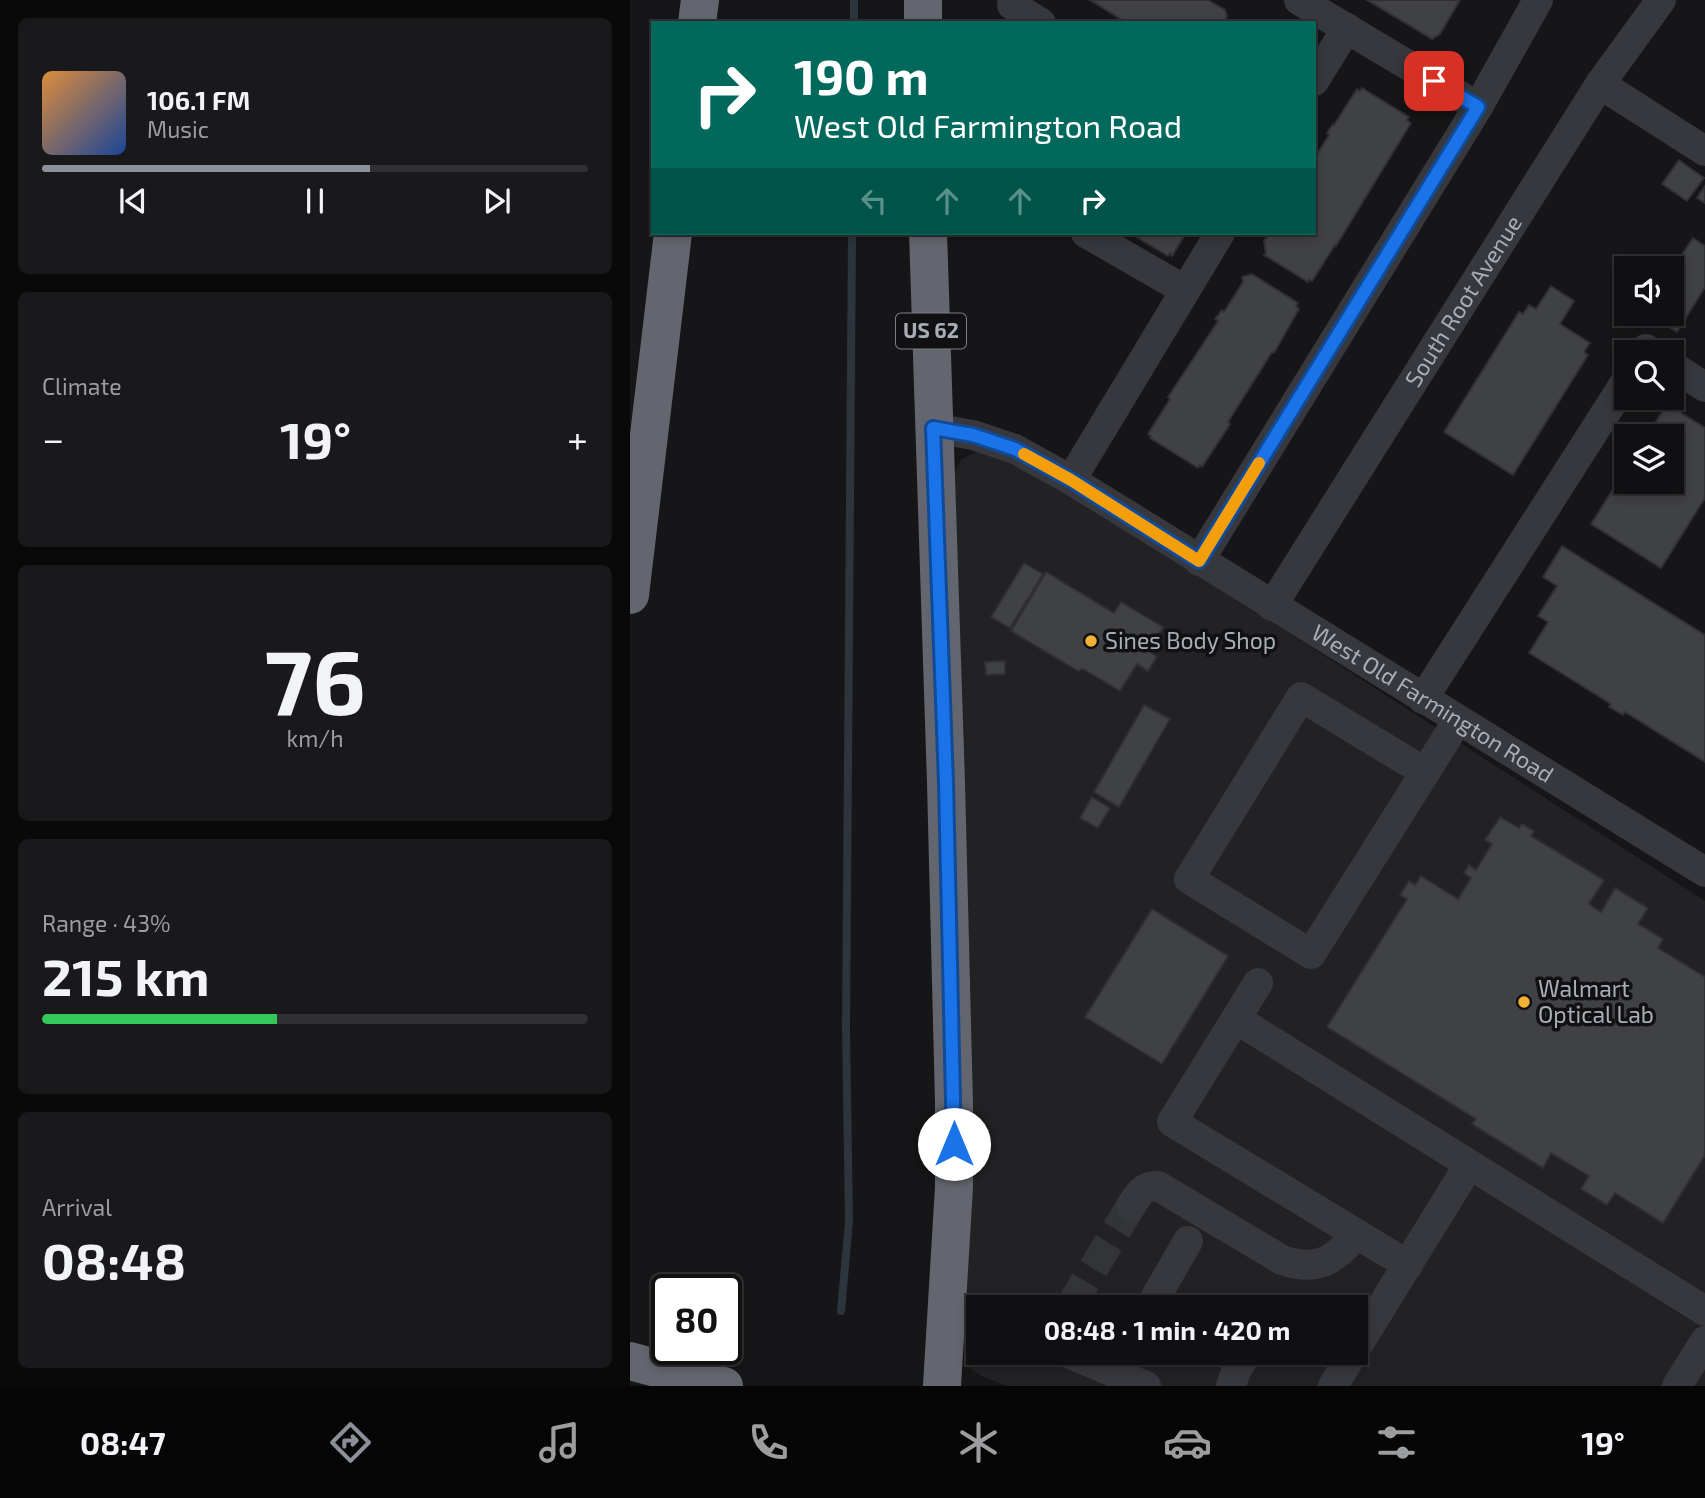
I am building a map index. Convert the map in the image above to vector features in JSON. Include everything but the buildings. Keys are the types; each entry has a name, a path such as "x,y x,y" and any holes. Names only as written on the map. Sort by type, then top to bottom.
{"highway":[{"path":"698,21 700,0"},
{"path":"923,0 923,21"},
{"path":"630,595 673,235"},
{"name":"US 62","path":"928,235 954,1102 953,1211 942,1386"},
{"path":"630,1361 724,1386"}],"street":[{"path":"1013,0 1012,5 1038,21"},
{"path":"1299,0 1478,107"},
{"path":"1199,561 1478,107 1538,0"},
{"name":"South Root Avenue","path":"1272,606 1600,84 1661,0"},
{"path":"1316,78 1347,28"},
{"path":"1600,84 1705,151"},
{"path":"1089,235 1185,290"},
{"path":"1071,480 1219,235"},
{"path":"1684,373 1705,387"},
{"path":"1423,699 1614,400"},
{"name":"West Old Farmington Road","path":"933,428 973,435 1015,449 1071,480 1705,872"},
{"path":"1425,772 1301,697 1189,879 1311,954 1458,720"},
{"path":"1258,983 1172,1122 1408,1265"},
{"path":"1236,1019 1705,1311"},
{"path":"1368,1313 1408,1265 1469,1164"},
{"path":"1131,1206 1147,1186 1158,1186 1282,1260 1300,1266 1322,1263 1340,1254 1357,1234"},
{"path":"1157,1295 1188,1241"},
{"path":"1689,1380 1705,1341"},
{"path":"1122,1365 1146,1386"},
{"path":"1231,1386 1240,1365"},
{"path":"1333,1386 1346,1365"}],"shaded area":[{"path":"979,452 1011,462 1054,486 1246,605 1705,901 1705,1386 1007,1386 981,1376 966,1365 1368,1365 1368,1295 966,1295 973,1105 954,474 961,460"},
{"path":"966,1297 966,1365 964,1352"}],"waterway":[{"path":"854,0 854,21"},
{"path":"841,1311 849,1221 846,1028 852,235"}],"tunnel":[{"path":"1077,1295 1131,1206"}],"slow traffic":[{"path":"1024,454 1071,480 1199,561 1259,463"}],"place":[{"name":"Sines Body Shop","path":"1091,641"},
{"name":"Walmart Optical Lab","path":"1524,1002"}],"route":[{"path":"954,1144 946,783 933,428 973,435 1015,449 1071,480 1199,561 1478,107 1434,81"}]}
